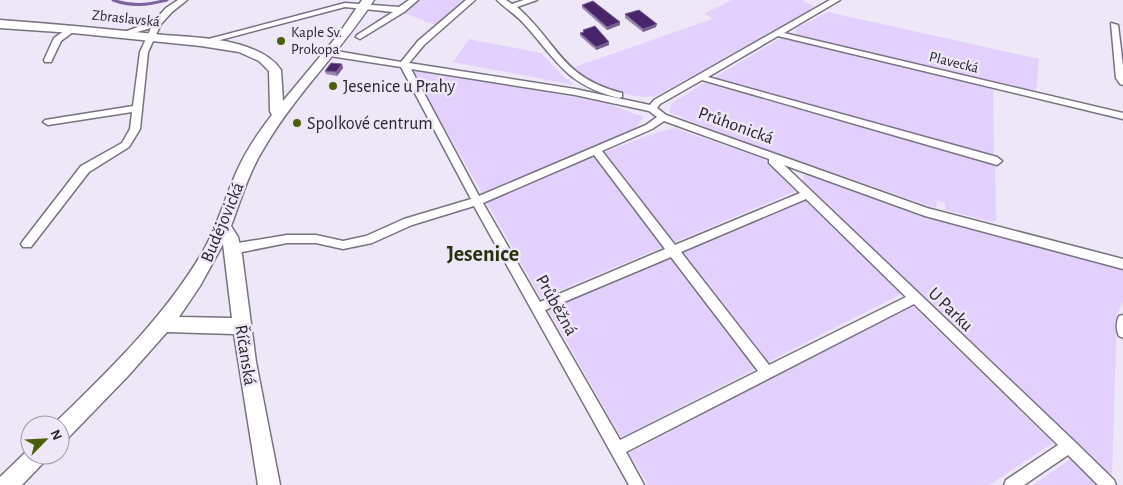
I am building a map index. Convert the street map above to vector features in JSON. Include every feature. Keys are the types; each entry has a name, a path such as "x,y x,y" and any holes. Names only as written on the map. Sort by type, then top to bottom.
{"main road":[{"name":"Budějovická","path":"70,422 163,324 195,282 222,227 248,161 279,115 330,53 366,3"},
{"name":"Zbraslavská","path":"2,25 73,29 201,42 242,50 262,58 275,70 277,110 279,115"},
{"name":"Říčanská","path":"222,227 228,232 232,249 241,326 269,485"},
{"path":"163,324 241,326"},
{"path":"7,485 27,465"}],"street":[{"path":"27,244 85,169 126,145 136,129 144,52 157,23 169,10 183,0"},
{"path":"360,37 414,0"},
{"path":"404,64 421,43 471,0"},
{"path":"501,0 521,13 556,58 572,74 598,88 643,101 652,109 657,102 836,0"},
{"path":"512,6 533,0"},
{"path":"201,42 345,5 366,3 401,10"},
{"path":"123,34 157,23"},
{"path":"1114,25 1120,78 1123,82"},
{"path":"48,60 57,40 73,29"},
{"name":"Plavecká","path":"778,34 1123,116"},
{"name":"Průhonická","path":"330,53 575,92 652,109 663,117 925,212 1123,264"},
{"name":"Průběžná","path":"404,64 477,201 637,485"},
{"path":"700,77 998,161"},
{"path":"48,122 138,108"},
{"path":"232,249 287,239 316,239 343,245 368,240 408,222 477,201 649,127 663,117"},
{"path":"596,150 767,372"},
{"name":"U Parku","path":"770,157 1109,485"},
{"path":"538,308 807,194"},
{"path":"617,449 915,298"},
{"path":"1123,320 1123,332"},
{"path":"1011,485 1069,446"}],"shaded area":[{"path":"420,0 468,0 437,26 402,12"},
{"path":"732,0 802,0 815,7 656,96 635,96 612,90 572,68 712,19 705,13"},
{"path":"828,12 1039,59 1036,91 798,35 795,29"},
{"path":"781,38 993,88 994,156 714,78"},
{"path":"469,39 541,53 574,85 453,62"},
{"path":"416,68 605,103 644,117 634,129 482,193 412,71"},
{"path":"704,83 991,163 995,166 996,221 992,222 945,210 945,203 937,200 936,208 720,133 669,112 672,103"},
{"path":"674,128 764,159 796,191 675,242 605,152"},
{"path":"594,157 663,247 541,298 486,201"},
{"path":"805,174 918,215 1123,270 1123,302 1117,313 1112,474 1106,474 801,182"},
{"path":"805,200 901,294 768,362 682,252"},
{"path":"671,257 755,369 621,437 548,309"},
{"path":"912,305 1053,443 989,485 648,485 629,453"},
{"path":"1072,458 1099,485 1033,485"}],"building":[{"path":"593,1 620,22 607,27 582,5"},
{"path":"639,10 657,24 643,29 625,14"},
{"path":"595,26 609,42 596,47 580,33"},
{"path":"331,63 342,64 336,72 325,71"}],"waterway":[{"path":"113,0 127,4 153,3 167,0"}],"place":[{"name":"Kaple Sv. Prokopa","path":"281,41"},
{"name":"Jesenice u Prahy","path":"333,86"},
{"name":"Spolkové centrum","path":"297,123"}],"district":[{"name":"Jesenice","path":"483,253"}]}
